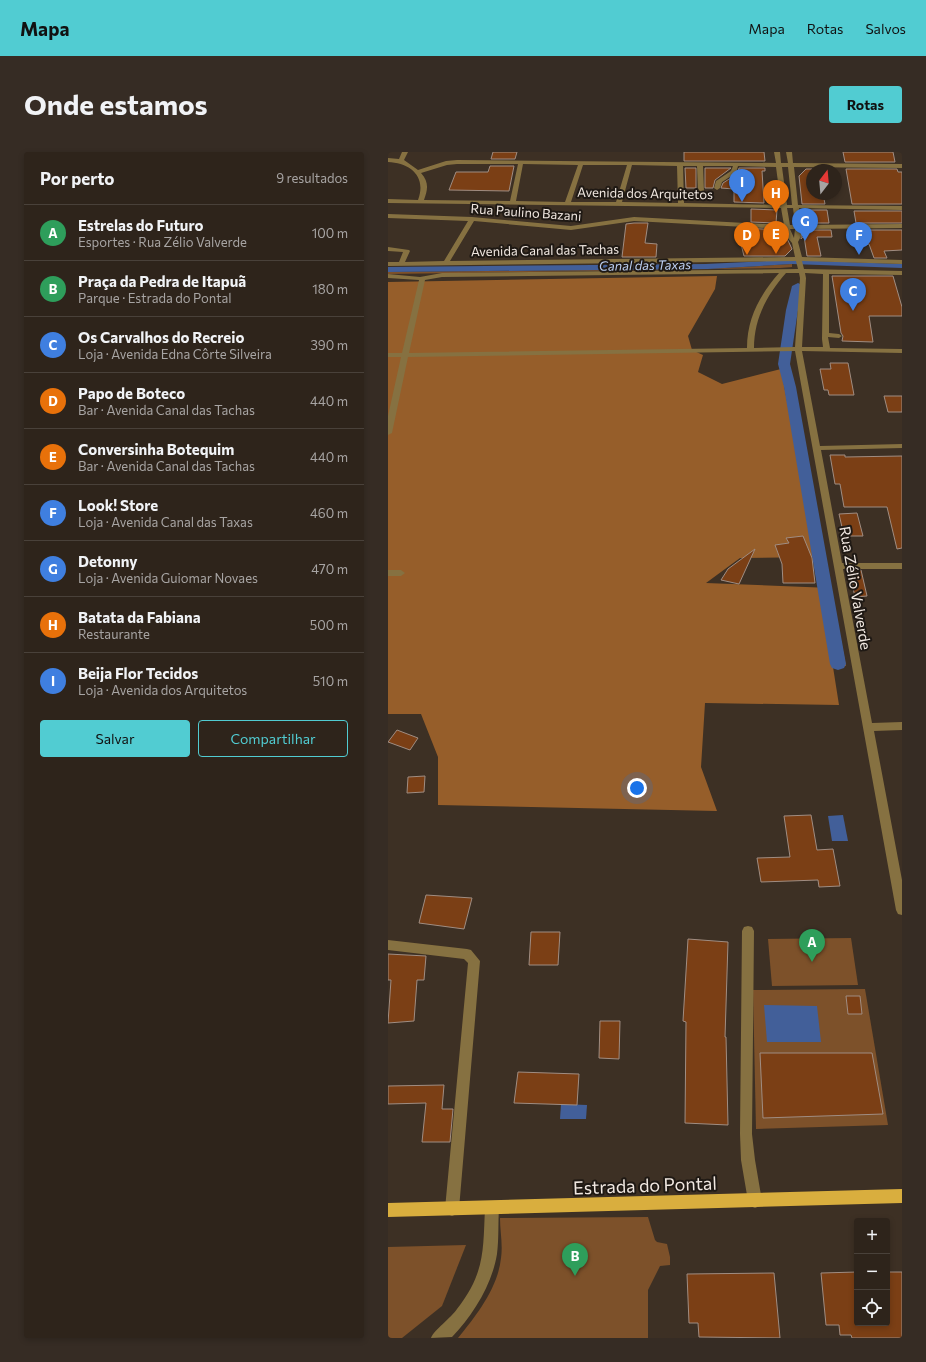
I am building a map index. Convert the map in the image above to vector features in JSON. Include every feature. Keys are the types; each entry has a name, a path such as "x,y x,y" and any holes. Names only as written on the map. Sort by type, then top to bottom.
{"main road":[{"name":"Estrada do Pontal","path":"388,1210 902,1196"}],"street":[{"path":"402,160 405,152"},
{"path":"777,152 787,228 789,236 795,242 798,236 798,228 789,152"},
{"path":"388,160 402,160 417,172 424,183 425,188 421,201"},
{"path":"417,172 451,162 630,162 902,166"},
{"path":"513,202 521,162"},
{"path":"568,203 571,189 579,173 581,162"},
{"path":"619,204 630,162"},
{"path":"680,163 681,205"},
{"path":"700,163 701,192"},
{"path":"717,188 720,181 734,172 736,164"},
{"name":"Avenida dos Arquitetos","path":"388,201 796,206 897,213 902,208"},
{"path":"644,214 652,204"},
{"path":"897,213 901,226"},
{"name":"Rua Paulino Bazani","path":"388,216 472,219 571,228 601,225 644,214 787,228 901,226"},
{"path":"446,264 472,219"},
{"name":"Rua Zélio Valverde","path":"795,242 804,284 798,349 837,566 902,910"},
{"path":"388,249 407,251 400,264"},
{"name":"Avenida Canal das Tachas","path":"388,264 798,260 902,262"},
{"path":"388,276 404,275 416,280 422,280 442,275 801,270 826,272 902,272"},
{"path":"750,350 751,329 758,307 765,294 784,271"},
{"path":"826,272 825,336 827,350"},
{"path":"388,432 422,280"},
{"path":"825,336 839,336"},
{"path":"388,355 798,349 902,351"},
{"path":"816,448 902,446"},
{"path":"837,566 902,566"},
{"path":"388,573 401,573"},
{"path":"867,727 902,726"},
{"path":"748,931 746,1134 748,1160 755,1201"},
{"path":"388,945 467,954 474,961 452,1208"},
{"path":"438,1338 462,1315 469,1305 483,1276 490,1255 492,1208"}],"shaded area":[{"path":"792,264 792,267 780,268 388,274 388,272 708,269"},
{"path":"717,276 715,289 688,336 692,350 703,355 698,372 722,384 781,369 816,557 740,558 706,583 831,588 846,666 833,667 839,705 705,703 701,767 717,811 438,805 438,757 421,714 388,714 388,282"},
{"path":"851,938 858,985 772,986 768,939"},
{"path":"865,989 888,1125 756,1129 753,990"},
{"path":"648,1217 655,1240 657,1242 667,1244 670,1265 660,1266 648,1290 648,1338 458,1338 479,1311 496,1280 502,1253 500,1218"},
{"path":"466,1245 442,1306 402,1338 388,1338 388,1247"}],"water":[{"name":"Canal das Taxas","path":"788,260 902,264 902,268 792,264 708,269 388,272 388,267 705,264"},
{"path":"843,815 848,841 832,841 828,816"},
{"path":"764,1005 817,1006 821,1042 767,1042"},
{"path":"561,1104 587,1105 586,1119 560,1119"}],"building":[{"path":"493,152 517,152 515,159 491,159"},
{"path":"684,152 764,152 765,161 684,161"},
{"path":"843,152 893,152 895,162 845,162"},
{"path":"490,166 514,166 509,191 449,190 456,172 488,172"},
{"path":"685,168 696,168 696,188 686,188"},
{"path":"705,168 731,168 715,180 713,188 705,188"},
{"path":"739,168 765,168 765,171 762,171 764,203 734,202 734,189 721,188 723,183 737,174"},
{"path":"806,169 806,200 824,200 825,204 802,204 799,176"},
{"path":"846,169 897,169 898,172 902,172 902,204 852,204"},
{"path":"751,209 777,210 776,223 751,222"},
{"path":"802,210 827,210 829,223 802,223"},
{"path":"854,211 902,211 902,223 856,223"},
{"path":"648,223 645,243 657,244 656,257 622,257 626,224"},
{"path":"740,228 783,230 792,249 785,256 744,256 740,240"},
{"path":"802,230 831,230 832,237 817,237 821,256 807,256 804,236 801,239"},
{"path":"857,230 902,230 902,250 884,251 887,258 874,258 869,244 860,244"},
{"path":"832,276 893,276 902,307 902,316 869,316 873,342 842,341 843,336 841,333"},
{"path":"830,363 848,363 854,395 829,395 828,390 824,390 820,369 831,369"},
{"path":"884,396 902,396 902,412 888,412"},
{"path":"830,455 845,455 845,457 902,456 902,548 897,549 887,507 844,507 840,484 835,484"},
{"path":"857,513 863,536 844,536 839,514"},
{"path":"803,536 812,558 815,583 783,583 782,564 775,545 789,543 786,538"},
{"path":"755,549 739,584 721,580 728,569"},
{"path":"849,570 861,570 867,596 855,597"},
{"path":"397,730 418,738 410,750 388,742"},
{"path":"425,776 424,792 407,793 408,777"},
{"path":"811,815 817,850 833,849 840,886 819,887 818,880 761,882 757,858 790,857 784,816"},
{"path":"426,895 472,898 464,929 419,923"},
{"path":"531,932 560,932 558,965 529,965"},
{"path":"688,939 728,942 725,1037 728,1125 685,1123 686,1022 683,1021"},
{"path":"388,954 426,956 424,980 417,980 414,1021 388,1023 391,980 388,980"},
{"path":"846,996 860,996 862,1014 848,1014"},
{"path":"600,1021 620,1021 619,1059 599,1058"},
{"path":"760,1053 872,1053 883,1114 763,1118"},
{"path":"518,1072 579,1074 577,1105 514,1103"},
{"path":"444,1085 442,1109 453,1109 450,1142 422,1142 426,1103 388,1104 388,1086"},
{"path":"854,1272 854,1326 890,1326 890,1272 902,1272 902,1338 852,1338 851,1335 840,1335 839,1325 826,1325 821,1273"},
{"path":"774,1273 780,1338 699,1337 698,1323 689,1323 687,1274"}],"waterway":[{"path":"798,286 792,310 784,364 790,387 838,664"}],"place":[{"name":"Beija Flor Tecidos","path":"742,202"},
{"name":"Batata da Fabiana","path":"776,213"},
{"name":"Detonny","path":"805,241"},
{"name":"Conversinha Botequim","path":"776,254"},
{"name":"Papo de Boteco","path":"747,255"},
{"name":"Look! Store","path":"859,255"},
{"name":"Os Carvalhos do Recreio","path":"853,311"},
{"name":"Estrelas do Futuro","path":"812,962"},
{"name":"Praça da Pedra de Itapuã","path":"575,1276"}]}
